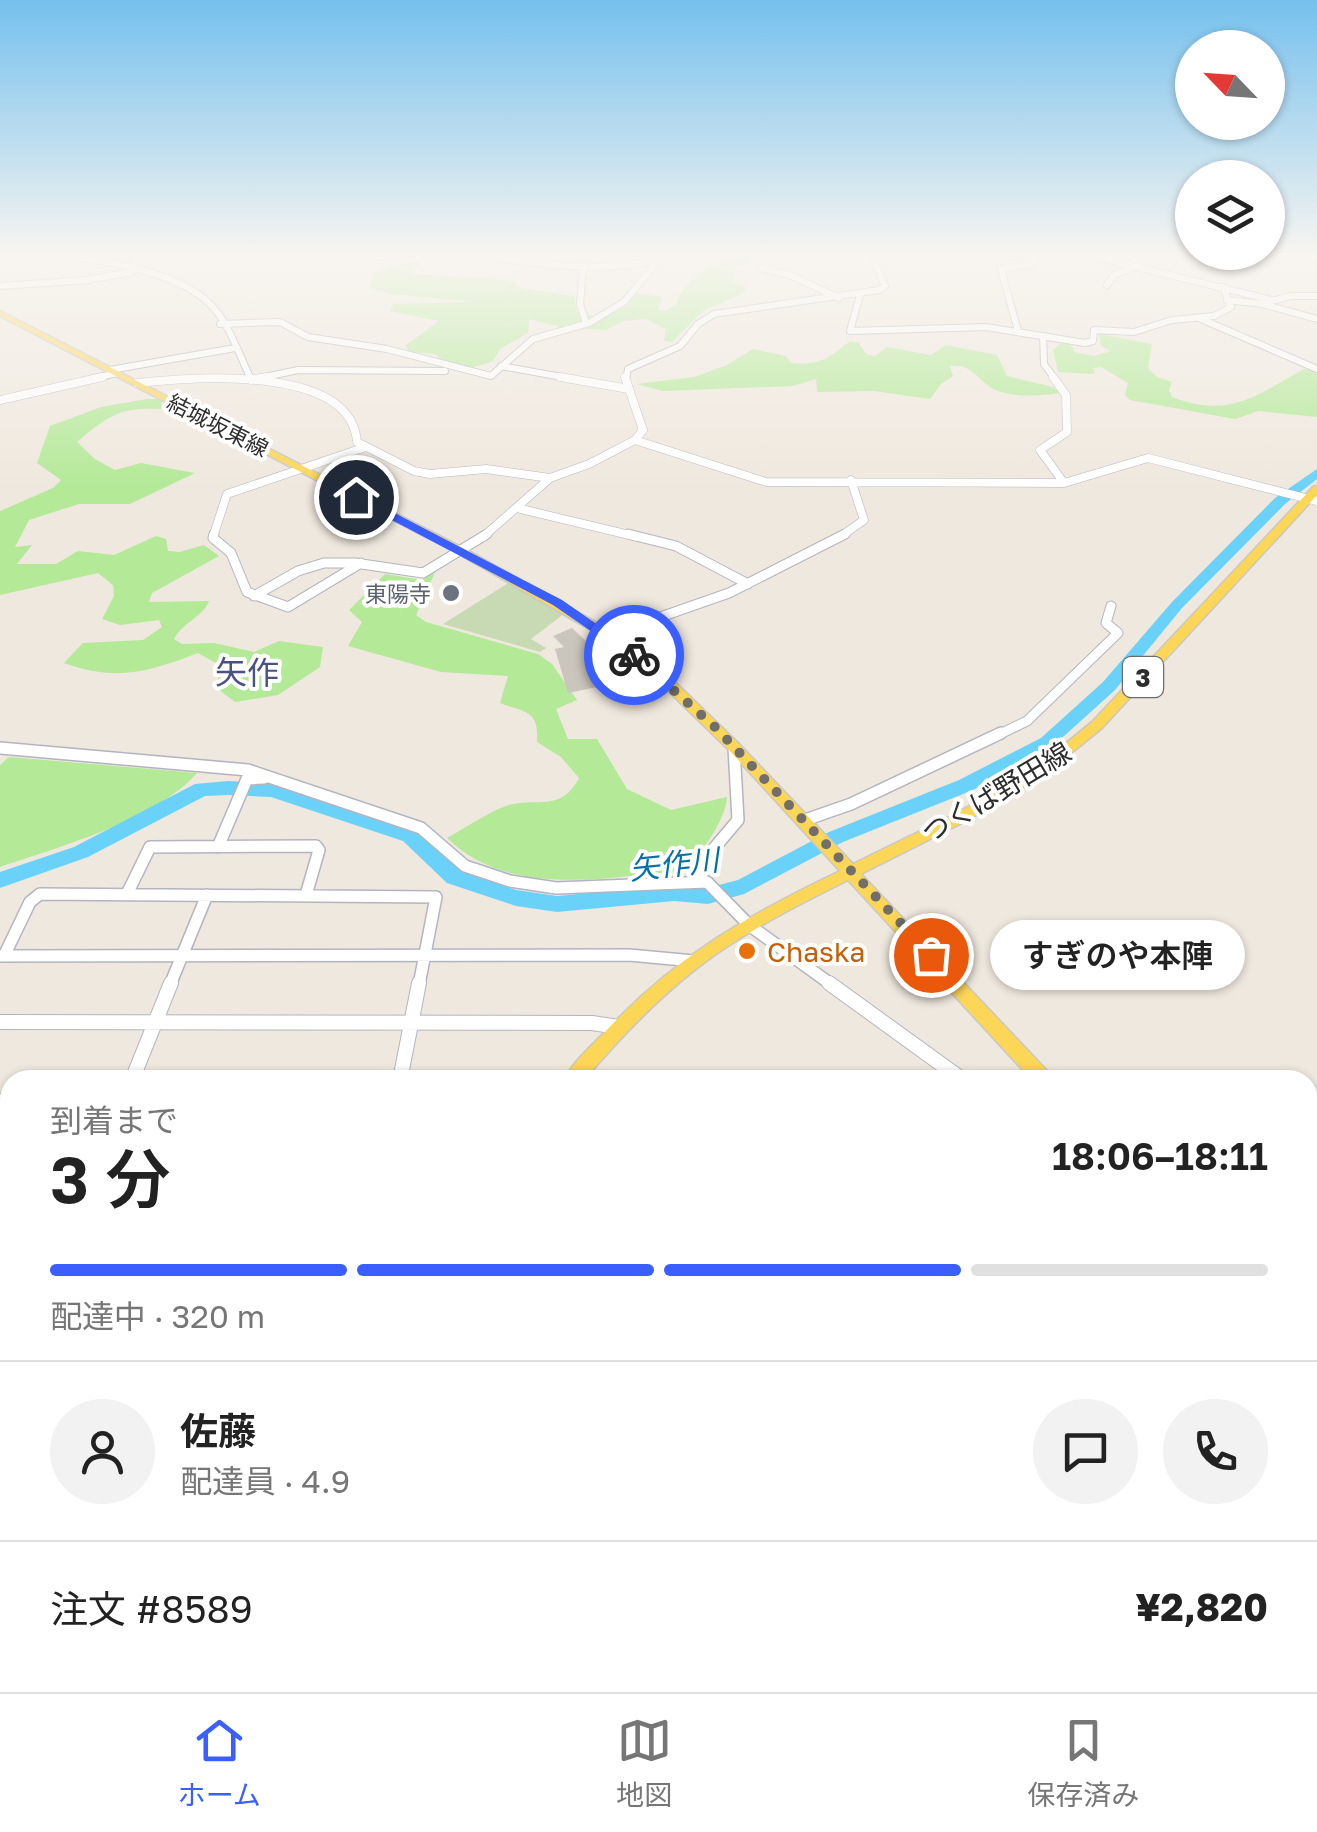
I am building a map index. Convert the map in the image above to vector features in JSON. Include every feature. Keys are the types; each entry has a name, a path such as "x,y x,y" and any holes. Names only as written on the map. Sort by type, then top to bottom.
{"main road":[{"name":"結城坂東線","path":"36,331 463,552 608,635 670,684 847,866"},
{"name":"つくば野田線","path":"581,1070 618,1027 694,961 847,866 952,822 1062,756 1097,725 1309,496"},
{"path":"847,866 1035,1070"}],"street":[{"path":"224,331 251,380"},
{"path":"297,331 308,337 387,349 491,376 534,339 562,331"},
{"path":"254,596 312,562 361,563 414,575 463,552 521,509 550,478 590,464 634,440 644,426 624,375 628,369 680,346 695,331"},
{"path":"1022,331 1085,343 1093,341 1094,331"},
{"path":"1229,331 1317,368"},
{"path":"1043,336 1044,364 1066,395 1067,432 1040,450 1064,483"},
{"path":"0,400 113,371 235,348"},
{"path":"502,366 629,389"},
{"path":"251,380 298,370 460,370"},
{"path":"137,384 202,378 251,380 330,399 356,422 357,442 414,471 430,474 486,468 550,478"},
{"path":"634,440 766,482 1064,483 1148,458 1309,496"},
{"path":"361,563 288,607 247,592 231,552 212,538 227,494 366,447"},
{"path":"608,635 748,584 862,524 852,480"},
{"path":"521,509 676,546 748,584"},
{"path":"809,824 1032,718 1119,631 1106,623 1111,606"},
{"path":"734,747 731,759 740,818 730,835 713,844 700,868 706,882 724,904 750,925 949,1070"},
{"path":"0,748 228,767 268,776 421,828 466,866 510,881 556,888 706,882"},
{"path":"218,847 247,780 268,776"},
{"path":"127,894 150,847 316,846 319,850 306,896"},
{"path":"402,1070 411,1021 424,957 436,897 40,894 30,902 2,956 424,957 629,955 694,961"},
{"path":"136,1070 207,895"},
{"path":"0,1022 411,1021 592,1023 618,1027"}],"green space":[{"path":"425,331 528,331 500,349 493,361 470,367 455,366 435,354 408,352 406,345"},
{"path":"666,331 683,331 672,342 664,341"},
{"path":"1099,334 1152,344 1148,368 1157,377 1172,382 1172,397 1192,403 1226,405 1256,396 1304,369 1317,371 1317,417 1258,411 1235,419 1130,400 1125,395 1128,383 1101,367 1093,368 1095,373 1090,374 1058,372 1053,350 1061,343 1070,344 1075,352 1094,356 1111,351 1101,346"},
{"path":"850,341 875,356 887,347 931,355 946,345 997,355 1007,376 1053,387 1060,393 1026,396 1000,392 958,366 950,366 953,376 930,399 874,391 817,392 816,379 793,386 662,391 637,384 694,377 725,366 753,349 786,356 791,363 817,362"},
{"path":"162,399 161,409 116,415 77,442 95,459 115,470 141,463 195,473 130,504 79,504 29,520 15,547 32,545 17,564 56,564 78,551 114,555 156,536 166,539 168,551 204,545 219,556 152,593 149,602 209,601 174,639 182,644 214,643 254,652 279,641 323,647 320,667 278,695 235,702 218,689 218,664 198,653 132,672 100,672 64,663 83,643 143,640 162,627 159,620 120,625 102,619 114,596 113,585 98,573 0,595 0,511 53,488 61,480 37,463 50,426 101,407"},
{"path":"435,572 416,615 426,622 538,654 552,664 577,700 556,709 568,739 597,739 627,789 671,810 727,797 716,828 693,859 665,874 582,880 533,877 487,865 447,838 503,807 555,800 572,789 579,778 561,757 537,742 536,724 529,714 500,703 508,676 441,672 348,646 362,622 349,610 385,574 422,580"},
{"path":"510,582 565,613 531,639 546,648 540,652 443,624"},
{"path":"9,757 197,773 179,790 132,818 0,867 0,765"}],"building":[{"path":"572,628 588,643 598,641 604,654 598,655 601,662 592,664 602,686 568,693 555,649 564,647 553,636"}],"waterway":[{"name":"矢作川","path":"0,880 81,852 202,789 228,788 272,790 410,836 454,877 516,898 557,904 674,893 708,896 744,886 836,837 966,785 1047,742 1109,686 1177,605 1280,501 1317,473"}],"way so far":[{"path":"634,655 716,728 931,955"}],"place":[{"name":"東陽寺","path":"451,593"},
{"name":"Chaska","path":"747,951"},
{"name":"すぎのや本陣","path":"931,955"}],"district":[{"name":"矢作","path":"247,672"}],"route":[{"path":"356,497 558,603 634,655"}]}
